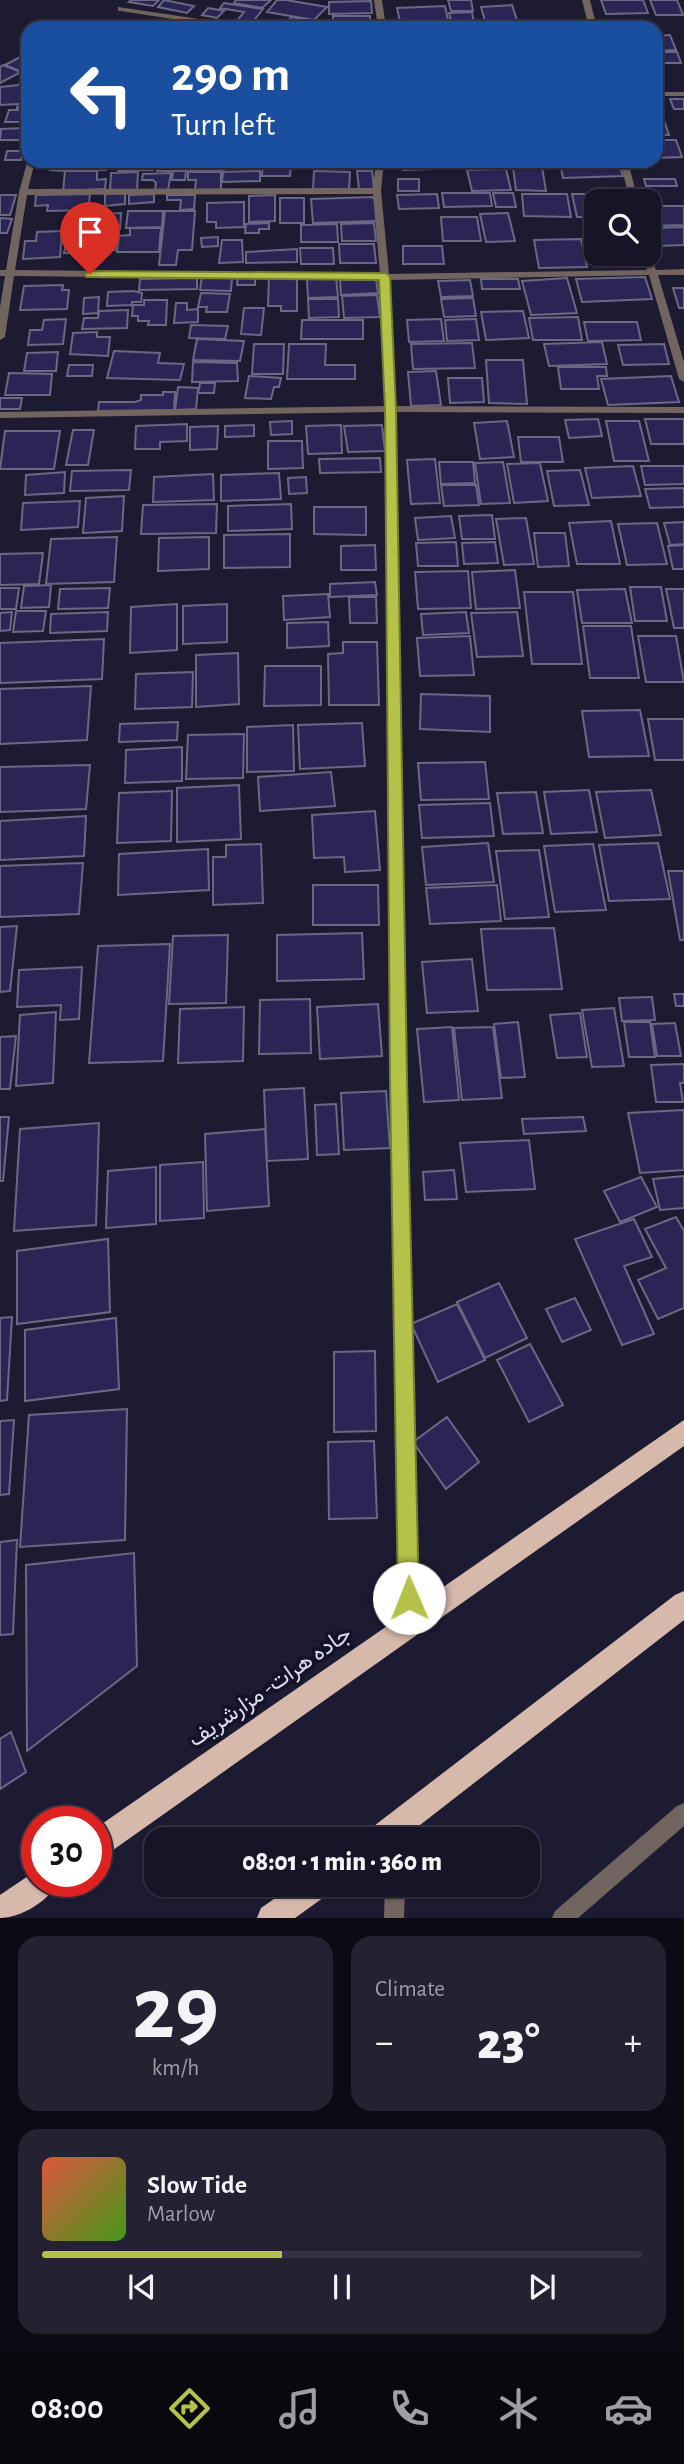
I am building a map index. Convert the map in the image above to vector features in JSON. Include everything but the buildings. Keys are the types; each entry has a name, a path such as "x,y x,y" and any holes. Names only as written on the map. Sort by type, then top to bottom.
{"highway":[{"name":"جاده هرات- مزارشریف","path":"112,1834 684,1432"},
{"path":"402,1827 684,1604"},
{"path":"0,1912 21,1897"},
{"path":"271,1918 300,1897"}],"street":[{"path":"378,0 381,21"},
{"path":"586,0 591,21"},
{"path":"121,9 200,21"},
{"path":"663,94 684,94"},
{"path":"0,337 5,274 29,168"},
{"path":"379,168 377,191 385,276 391,409 398,1079 409,1625"},
{"path":"626,168 631,189"},
{"path":"23,192 377,191"},
{"path":"650,266 684,379"},
{"path":"5,274 385,276 684,272"},
{"path":"0,415 391,409 684,410"},
{"path":"562,1918 684,1813"},
{"path":"394,1918 395,1897"}],"route":[{"path":"90,274 385,276 391,409 398,1079 409,1598"}]}
